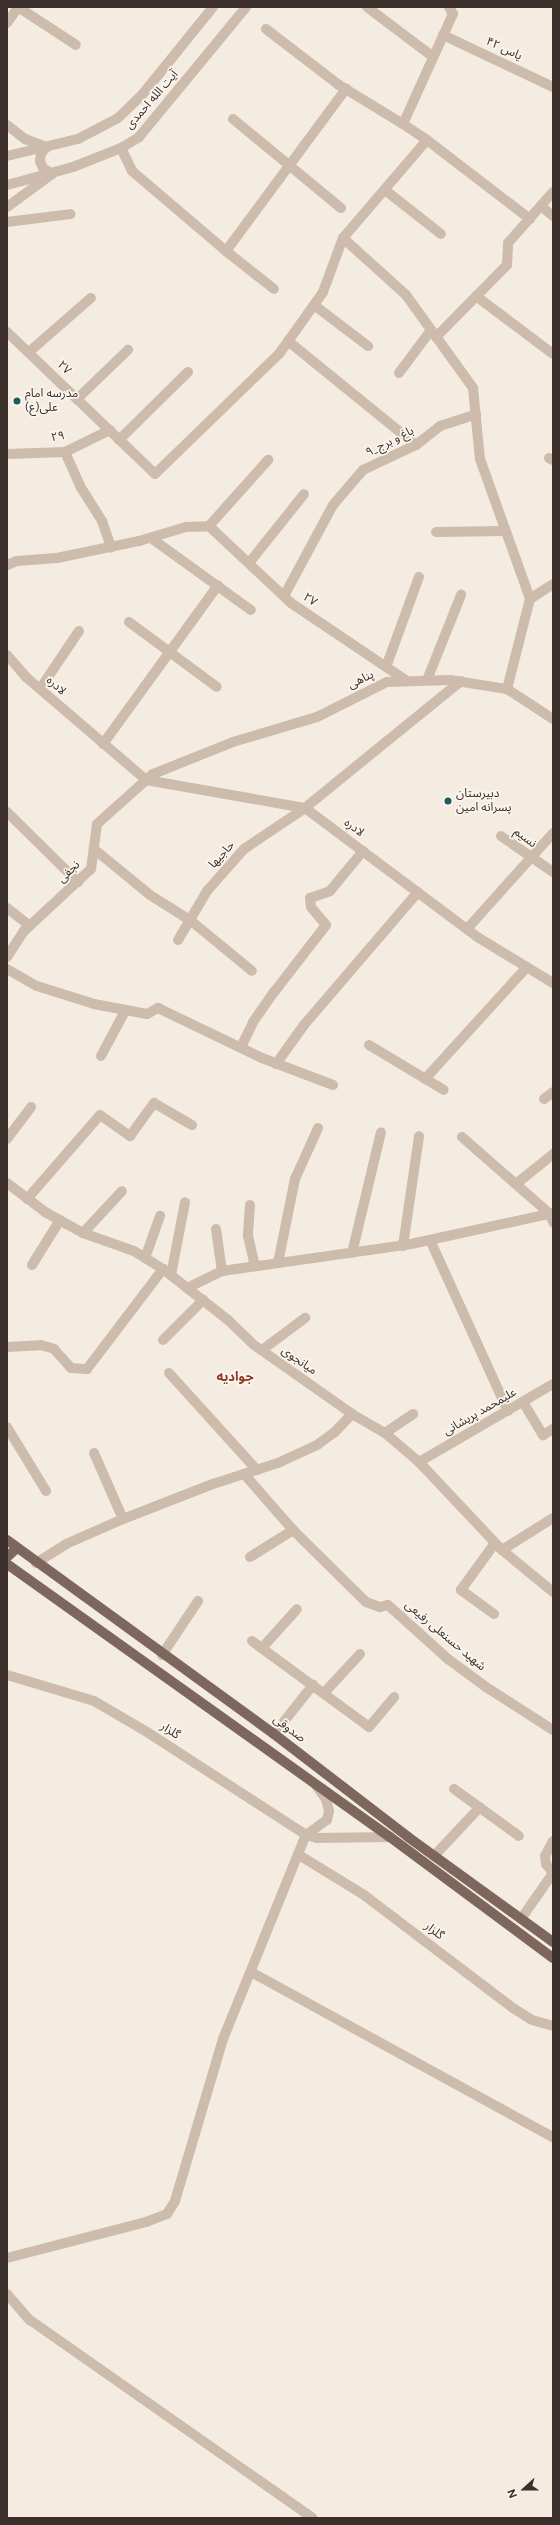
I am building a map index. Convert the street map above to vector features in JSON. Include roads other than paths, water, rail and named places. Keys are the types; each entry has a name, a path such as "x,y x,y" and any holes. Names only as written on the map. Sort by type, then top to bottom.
{"main road":[{"name":"صدوقی","path":"7,1540 162,1655 274,1734 434,1856 553,1942"},
{"path":"7,1557 17,1548"},
{"path":"23,1576 36,1562"},
{"path":"7,1564 390,1837 553,1958"}],"street":[{"path":"7,23 18,7 76,45"},
{"name":"آیت الله احمدی","path":"7,156 78,139 118,118 142,95 212,7"},
{"name":"آیت الله احمدی","path":"7,185 52,174 121,148 139,137 156,119 246,7"},
{"path":"367,7 433,57"},
{"path":"403,124 453,9"},
{"path":"266,29 346,89 427,140 530,219"},
{"name":"یاس ۴۲","path":"443,35 553,87"},
{"path":"226,251 346,89"},
{"path":"233,119 341,208"},
{"path":"7,125 25,139 47,147 41,153 40,161 44,168 52,174"},
{"path":"416,445 288,342 324,292 343,238 427,140"},
{"path":"121,148 132,171 226,251 274,289"},
{"name":"آیت الله احمدی","path":"7,207 52,174"},
{"path":"385,190 441,234"},
{"path":"399,373 434,333 476,296 507,265 508,243 553,192"},
{"path":"541,206 553,216"},
{"path":"7,222 71,214"},
{"path":"343,238 406,295 473,388 480,459 530,599 507,689 553,719"},
{"path":"476,296 553,354"},
{"path":"28,352 91,298"},
{"path":"314,305 368,346"},
{"name":"۲۷","path":"7,332 155,474 279,354 288,342"},
{"path":"77,399 128,350"},
{"path":"120,440 188,372"},
{"name":"۹_باغ و برج","path":"284,596 333,505 363,470 416,445 440,426 476,414"},
{"name":"۲۹","path":"7,454 65,452 110,430"},
{"path":"65,452 80,486 102,521 111,546"},
{"path":"7,565 17,561 57,558 151,538 186,527 209,526 268,460"},
{"path":"249,563 304,494"},
{"name":"۲۷","path":"209,526 284,596 407,681"},
{"path":"436,532 505,531"},
{"path":"151,538 252,610"},
{"path":"386,667 419,577"},
{"path":"103,744 218,585"},
{"path":"530,599 553,585"},
{"path":"427,680 461,595"},
{"path":"129,622 217,687"},
{"path":"40,689 79,631"},
{"name":"لادره","path":"7,655 40,689 146,780"},
{"name":"پناهی","path":"146,780 153,774 233,742 317,717 387,682 427,680 462,681 507,689"},
{"path":"146,780 305,808 462,681"},
{"name":"نجفی","path":"9,952 30,926 92,869 97,824 146,780"},
{"name":"لادره","path":"305,808 467,929 553,983"},
{"name":"حاجیها","path":"178,940 207,891 244,849 305,808"},
{"path":"7,812 78,882"},
{"path":"467,929 553,833"},
{"name":"نسیم","path":"501,836 553,872"},
{"path":"94,849 150,894 190,920 252,971"},
{"path":"241,1047 253,1022 274,991 326,925 311,907 310,898 330,891 363,851"},
{"path":"276,1064 304,1025 418,892"},
{"path":"7,908 30,926"},
{"path":"425,1078 527,967"},
{"path":"7,969 37,986 125,1011 147,1014 158,1008 276,1064 333,1086"},
{"path":"101,1056 125,1011"},
{"path":"369,1045 444,1090"},
{"path":"544,1099 553,1092"},
{"path":"27,1199 100,1115 130,1136 154,1103 192,1125"},
{"path":"7,1139 31,1107"},
{"path":"278,1263 294,1179 318,1128"},
{"path":"352,1253 381,1132"},
{"path":"403,1246 419,1136"},
{"path":"462,1138 552,1216"},
{"path":"516,1184 553,1154"},
{"name":"میانجوی","path":"7,1185 60,1220 83,1233 134,1251 163,1269 203,1300 262,1350 352,1414 385,1433 420,1462 498,1547 551,1586"},
{"path":"83,1233 122,1191"},
{"path":"171,1275 185,1202"},
{"path":"250,1205 248,1236 255,1266"},
{"path":"145,1258 160,1216"},
{"path":"187,1288 222,1271 403,1246 552,1216"},
{"path":"32,1264 60,1220"},
{"path":"216,1229 222,1271"},
{"path":"430,1240 508,1411"},
{"path":"7,1347 41,1345 54,1349 71,1368 87,1369 163,1269"},
{"path":"163,1340 203,1300"},
{"path":"262,1350 305,1318"},
{"path":"170,1373 257,1470"},
{"name":"علیمحمد پریشانی","path":"420,1462 553,1384"},
{"path":"523,1402 543,1435 553,1429"},
{"path":"36,1562 66,1544 123,1519 257,1470 317,1445 335,1432 352,1414"},
{"path":"385,1433 413,1414"},
{"path":"7,1427 46,1491"},
{"path":"94,1453 123,1519"},
{"name":"شهید حسنعلی رفیعی","path":"244,1474 293,1530 366,1602 380,1607 388,1604 460,1668 553,1730"},
{"path":"494,1614 461,1590 498,1547 553,1518"},
{"path":"250,1557 293,1530"},
{"path":"162,1655 198,1600"},
{"path":"262,1648 296,1610"},
{"path":"252,1640 369,1727 394,1697"},
{"path":"324,1693 360,1654"},
{"name":"گلزار","path":"7,1675 94,1701 147,1732 306,1835"},
{"path":"274,1734 312,1685"},
{"path":"7,2258 146,2222 167,2214 175,2201 223,2039 252,1972 306,1835 322,1825 330,1811 326,1799 315,1784"},
{"path":"454,1789 519,1836"},
{"path":"434,1856 480,1807"},
{"path":"306,1835 317,1838 390,1837"},
{"path":"521,1919 553,1873 546,1864 545,1856 553,1841"},
{"name":"گلزار","path":"299,1855 364,1895 513,2008 532,2020 553,2026"},
{"path":"252,1972 553,2137"},
{"path":"7,2294 30,2320 313,2518"}],"place":[{"name":"مدرسه امام علی(ع)","path":"17,401"},
{"name":"دبیرستان پسرانه امین","path":"448,801"}],"district":[{"name":"جوادیه","path":"235,1377"}]}
